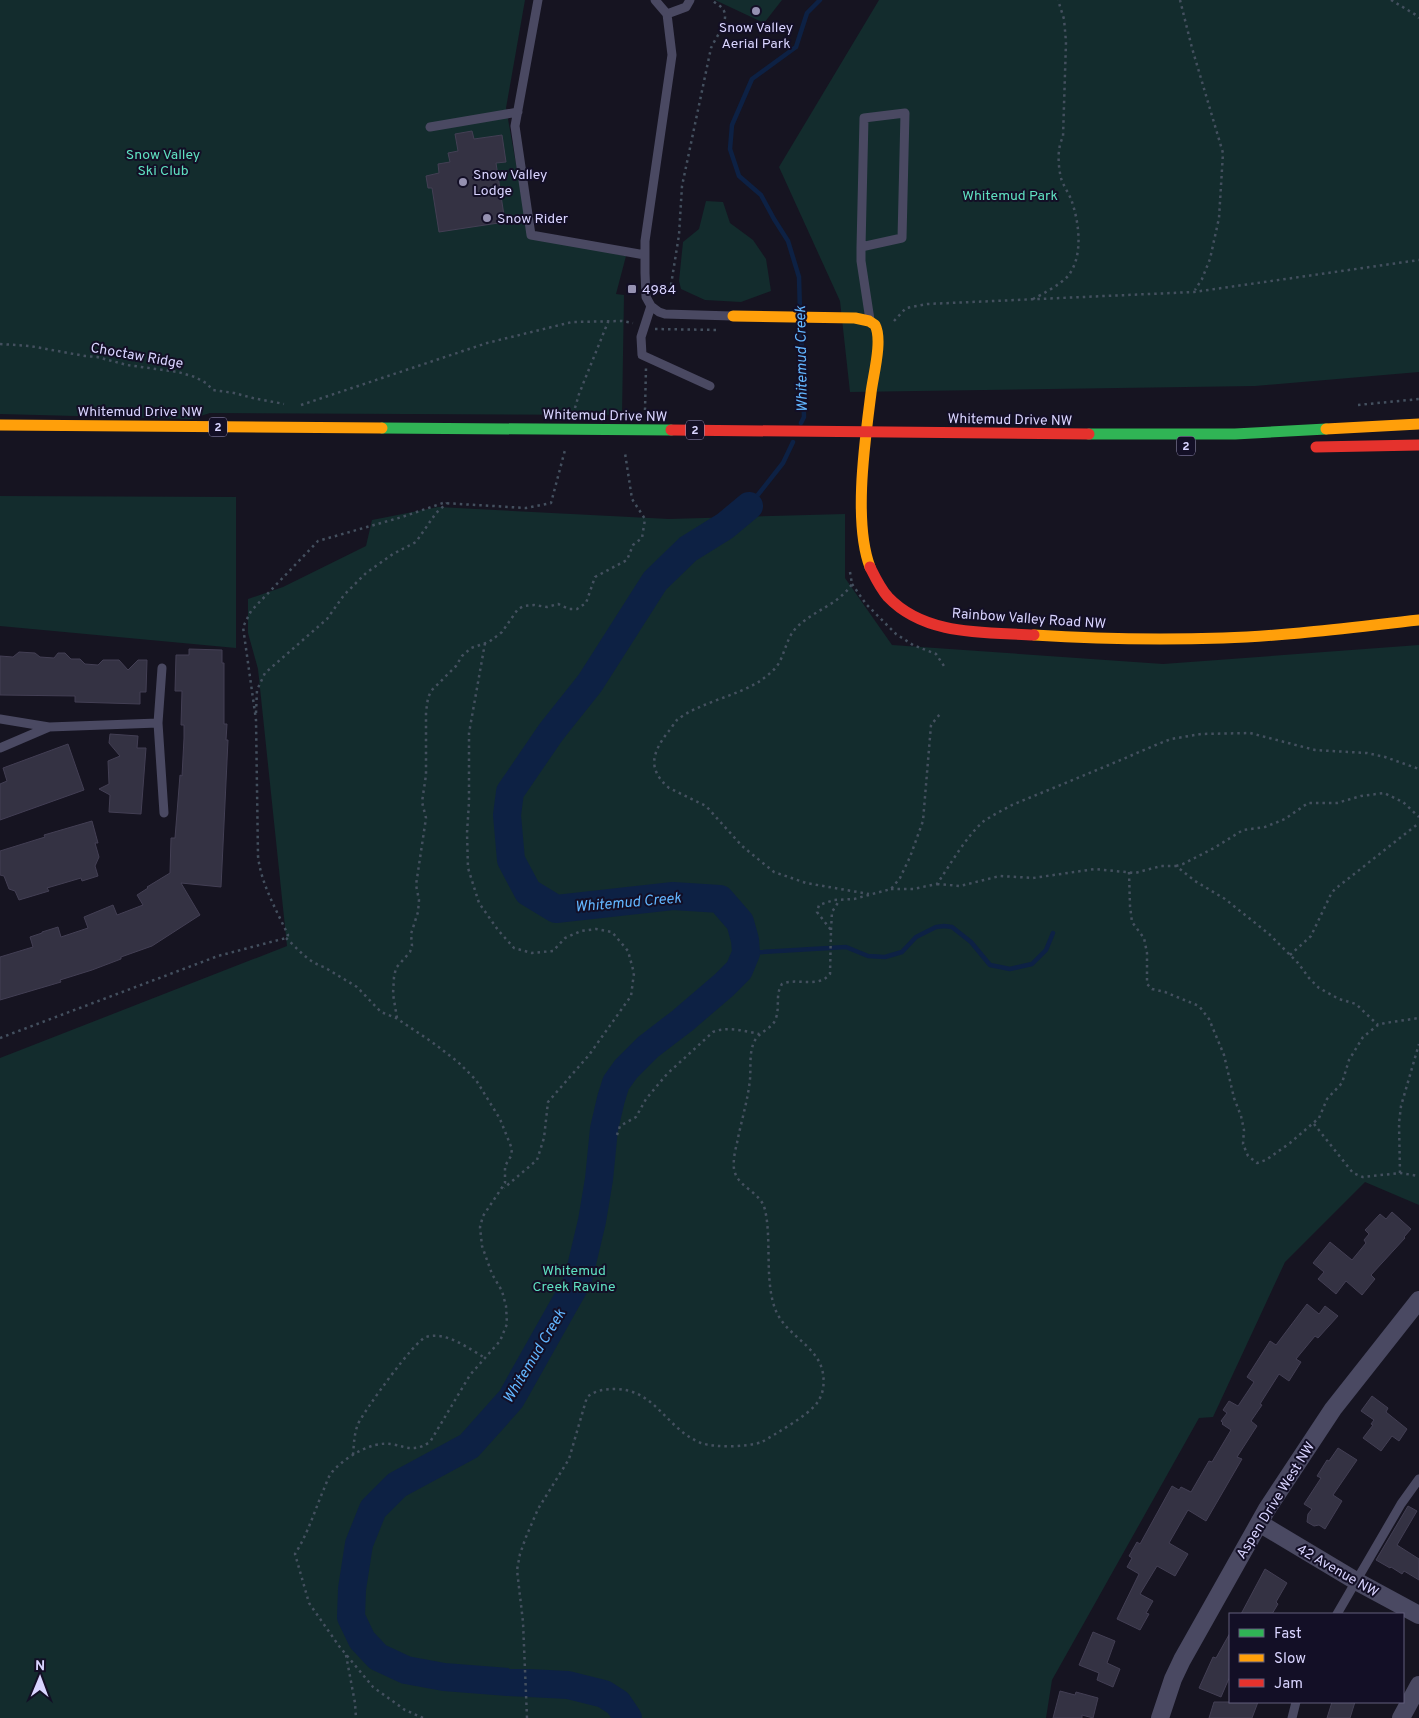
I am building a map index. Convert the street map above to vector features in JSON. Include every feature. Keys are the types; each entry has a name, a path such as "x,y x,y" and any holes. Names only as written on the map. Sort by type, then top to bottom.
{"main road":[{"path":"734,316 854,318 870,320"},
{"name":"Rainbow Valley Road NW","path":"870,320 878,330 878,339 868,417 861,504 864,541 869,565 878,584 888,597 912,616 947,629 1092,639 1224,638 1322,631 1419,620"},
{"name":"Whitemud Drive NW","path":"0,426 1142,435 1235,434 1419,424"},
{"path":"853,445 873,445"},
{"path":"1303,447 1419,445"}],"street":[{"name":"Aspen Drive West NW","path":"1160,1718 1173,1679 1182,1660 1259,1523 1333,1409 1416,1309"},
{"name":"42 Avenue NW","path":"1259,1523 1356,1581 1419,1615"},
{"path":"1400,1718 1419,1685"}],"lane":[{"path":"538,0 515,126 531,235 645,255"},
{"path":"655,0 667,14 672,55 645,240 646,298 651,306 665,314 734,316"},
{"path":"667,14 686,7 690,0"},
{"path":"430,127 518,112"},
{"path":"861,247 902,238 905,113 864,118 861,247 861,261 870,320"},
{"path":"651,306 641,337 642,355 710,386"},
{"path":"162,668 158,723 164,813"},
{"path":"0,719 49,727 158,723"},
{"path":"0,748 49,727"},
{"path":"1338,1613 1401,1504 1419,1479"},
{"path":"1292,1718 1296,1703"}],"path":[{"path":"671,285 679,235 682,186 692,137 711,48 726,16 723,9 712,0"},
{"path":"1030,300 1041,295 1068,276 1077,258 1077,219 1061,178 1059,164 1059,144 1063,137 1064,123 1066,42 1064,19 1058,0"},
{"path":"1180,0 1223,153 1219,218 1210,259 1202,279 1194,292"},
{"path":"1391,0 1419,18"},
{"path":"891,323 906,308 914,306 1194,292 1419,260"},
{"path":"574,412 579,394 608,321"},
{"path":"295,406 487,343 572,322 622,321 652,329 724,330"},
{"name":"Choctaw Ridge","path":"0,344 30,346 85,356 97,356 127,365 178,372 195,377 213,390 234,392 287,405"},
{"path":"645,415 646,357"},
{"path":"397,1019 394,978 396,968 410,952 412,946 411,934 418,912 419,900 416,885 426,818 422,802 426,775 426,712 428,698 431,691 448,676 462,656 471,648 485,643 506,629 513,614 518,609 524,606 547,607 558,604 569,609 577,609 589,597 595,577 628,560 633,545 642,538 645,519 632,499 625,453 629,446"},
{"path":"256,720 243,627 251,610 318,541 402,518 443,503 526,508 552,503 565,448"},
{"path":"286,938 288,935 265,886 259,866 257,690 265,673 327,619 344,595 366,573 392,554 416,542 436,513 446,503"},
{"path":"849,571 852,584 847,591 837,600 798,626 788,639 779,664 774,670 753,685 677,720 660,743 653,762 654,769 664,784 706,806 742,846 774,872 806,883 872,895"},
{"path":"423,1718 405,1710 373,1687 345,1653 309,1603 295,1554 305,1538 313,1514 332,1471 358,1451 387,1444 395,1444 410,1449 421,1448 430,1442 470,1375 500,1341 507,1324 506,1306 502,1291 492,1274 482,1246 480,1227 483,1216 503,1188 536,1160 544,1138 548,1102 589,1054 631,996 634,973 628,951 612,932 596,929 581,931 565,938 553,951 532,953 514,948 498,930 479,903 468,868 469,733 485,643"},
{"path":"891,889 900,878 910,857 923,821 931,725 940,714"},
{"path":"937,884 964,844 983,822 990,817 1012,805 1171,739 1201,734 1250,733 1315,750 1367,753 1419,769"},
{"path":"831,931 816,912 817,907 824,902 872,895 891,889 913,889 937,884 960,886 1000,876 1034,878 1095,869 1135,873 1161,866 1176,866 1214,848 1243,830 1265,827 1285,819 1308,803 1337,803 1362,796 1384,793 1403,802 1419,817"},
{"path":"1290,955 1311,936 1335,889 1419,822"},
{"path":"1176,866 1244,913 1269,934 1319,988 1356,1004 1378,1025"},
{"path":"1129,872 1132,922 1144,938 1147,953 1147,984 1152,989 1165,992 1199,1006 1209,1019 1224,1055 1234,1098 1241,1116 1244,1130 1243,1144 1248,1156 1257,1163 1266,1160 1314,1124 1319,1118 1327,1099 1342,1083 1350,1060 1362,1037 1378,1025 1419,1018"},
{"path":"527,1718 523,1622 517,1570 520,1554 538,1509 569,1459 587,1397 604,1389 634,1391 643,1395 674,1425 692,1438 707,1445 723,1446 753,1445 762,1442 814,1406 821,1396 823,1380 819,1362 814,1353 785,1326 775,1310 772,1295 765,1208 756,1194 739,1182 734,1168 736,1148 749,1084 754,1040 773,1025 782,984 790,982 810,983 824,979 830,974 832,912 839,901"},
{"path":"286,938 318,965 357,987 381,1012 397,1019 432,1042 458,1062 476,1080 500,1118 512,1149 511,1156 505,1166 506,1179 503,1188"},
{"path":"0,1038 218,956 286,938"},
{"path":"618,1135 620,1126 636,1117 646,1099 666,1074 713,1032 718,1030 735,1030 760,1034"},
{"path":"1400,1173 1399,1123 1401,1106 1419,1044"},
{"path":"1314,1124 1353,1173 1363,1177 1400,1173 1419,1176"},
{"path":"353,1455 357,1426 365,1412 404,1358 423,1337 436,1335 454,1340 485,1358"},
{"path":"345,1653 355,1703 356,1718"}],"green space":[{"name":"Snow Valley Ski Club","path":"0,0 525,0 506,108 529,236 626,256 616,294 624,295 622,415 210,413 191,419 0,414"},
{"name":"Snow Valley Aerial Park","path":"715,0 782,0 764,23"},
{"name":"Whitemud Park","path":"879,0 1419,0 1419,372 1255,386 850,392 840,301 779,167"},
{"path":"706,201 723,202 730,223 753,240 766,259 771,291 741,302 705,300 681,289 679,281 683,242 699,229"},
{"path":"0,496 236,497 236,648 0,626"},
{"name":"Whitemud Creek Ravine","path":"438,507 669,519 845,514 845,578 892,645 1163,664 1419,645 1419,1205 1365,1182 1285,1262 1213,1417 1199,1418 1052,1680 1046,1718 0,1718 0,1058 287,946 258,669 248,633 248,599 283,587 366,546 372,520"}],"building":[{"name":"Snow Valley Lodge","path":"472,131 474,139 502,135 506,162 496,163 505,222 439,232 432,188 428,188 426,176 439,173 438,164 450,162 448,153 458,151 455,134"},
{"path":"189,649 222,650 222,663 224,663 224,724 227,724 226,740 228,740 221,887 181,883 200,915 152,946 92,970 60,980 61,982 0,1000 0,957 33,947 30,937 42,932 58,927 61,937 88,928 84,917 113,905 117,915 143,905 137,895 170,873 171,838 175,838 184,738 184,725 181,725 182,691 175,691 176,655 189,655"},
{"path":"19,652 35,653 40,657 54,658 58,653 65,653 71,659 80,659 85,664 98,665 103,660 119,660 128,670 138,660 147,660 146,692 140,692 140,704 75,702 75,696 0,695 0,656 13,657"},
{"path":"110,734 138,736 137,748 146,748 141,814 109,812 110,795 99,789 109,784 108,761 120,756 109,743"},
{"path":"68,744 84,790 0,820 0,784 7,781 3,768"},
{"path":"92,821 98,843 95,843 99,857 95,866 98,876 82,881 81,878 47,888 49,891 19,900 15,891 9,889 4,876 0,875 0,851 45,837 44,835"},
{"path":"1392,1212 1411,1229 1371,1275 1375,1279 1362,1295 1346,1281 1336,1294 1318,1279 1324,1272 1313,1263 1330,1242 1352,1260 1366,1243 1364,1240 1369,1234 1365,1230 1380,1214 1386,1219"},
{"path":"1307,1304 1319,1314 1325,1306 1338,1316 1318,1338 1315,1336 1296,1359 1301,1362 1289,1381 1279,1374 1251,1421 1257,1426 1237,1457 1242,1459 1206,1521 1188,1510 1169,1543 1188,1554 1175,1576 1157,1566 1140,1594 1153,1601 1146,1613 1149,1614 1140,1630 1117,1619 1139,1574 1127,1567 1132,1558 1129,1556 1137,1542 1140,1544 1172,1486 1179,1490 1181,1487 1191,1492 1209,1461 1212,1462 1231,1430 1222,1424 1221,1421 1227,1413 1223,1410 1229,1401 1238,1406 1254,1382 1247,1377 1270,1341 1276,1345"},
{"path":"1372,1396 1388,1408 1386,1412 1407,1429 1399,1441 1392,1436 1381,1451 1363,1438 1373,1425 1371,1424 1374,1420 1361,1411"},
{"path":"1338,1448 1357,1460 1333,1495 1342,1501 1325,1529 1319,1525 1314,1526 1307,1522 1308,1514 1312,1509 1304,1504 1321,1478 1317,1476 1327,1460 1329,1461"},
{"path":"1408,1506 1417,1511 1397,1545 1419,1559 1419,1580 1404,1571 1402,1574 1376,1560"},
{"path":"1265,1569 1287,1583 1276,1602 1278,1604 1273,1613 1242,1613"},
{"path":"1093,1632 1115,1641 1107,1663 1120,1669 1113,1687 1097,1680 1099,1673 1079,1665"},
{"path":"1229,1635 1229,1678 1221,1697 1199,1688 1213,1657 1216,1658"},
{"path":"1060,1691 1075,1695 1076,1692 1098,1698 1093,1718 1082,1715 1082,1718 1053,1718"},
{"path":"1214,1702 1258,1703 1252,1718 1209,1718"},
{"path":"1332,1703 1355,1703 1350,1718 1327,1718"}],"waterway":[{"name":"Whitemud Creek","path":"800,311 799,277 788,241 761,195 739,176 730,149 732,125 752,79 796,47 807,13 820,0"},
{"name":"Whitemud Creek","path":"801,324 804,417 801,423"},
{"name":"Whitemud Creek","path":"749,506 783,463 793,442"},
{"name":"Whitemud Creek","path":"628,1718 618,1703 604,1694 568,1685 444,1677 406,1670 378,1657 362,1640 351,1617 352,1589 359,1544 373,1509 397,1485 469,1446 511,1399 578,1280 592,1221 599,1179 604,1129 616,1083 626,1069 648,1047 724,985 739,970 746,953 740,922 720,899 673,896 556,909 528,892 511,860 507,815 510,792 551,732 590,683 655,581 688,549 725,526 749,506"},
{"path":"746,953 846,947 868,956 885,957 902,952 916,937 936,927 944,926 952,927 971,942 990,965 1010,969 1032,964 1046,950 1053,933"}],"traffic: fast":[{"path":"382,428 671,430"},
{"path":"1089,434 1235,434 1326,429"}],"traffic: slow":[{"path":"733,316 855,318 869,321 875,325 878,349 866,434 861,505 865,549 870,567"},
{"path":"1326,429 1419,424"},
{"path":"0,425 382,428"},
{"path":"1034,635 1128,639 1223,638 1296,633 1419,620"}],"traffic: jam":[{"path":"671,430 1089,434"},
{"path":"1316,447 1419,445"},
{"path":"870,567 888,597 903,610 919,619 956,630 1034,635"}],"place":[{"name":"Snow Valley Aerial Park","path":"756,11"},
{"name":"Snow Valley Lodge","path":"463,182"},
{"name":"Snow Rider","path":"487,218"},
{"name":"4984","path":"632,289"}]}
